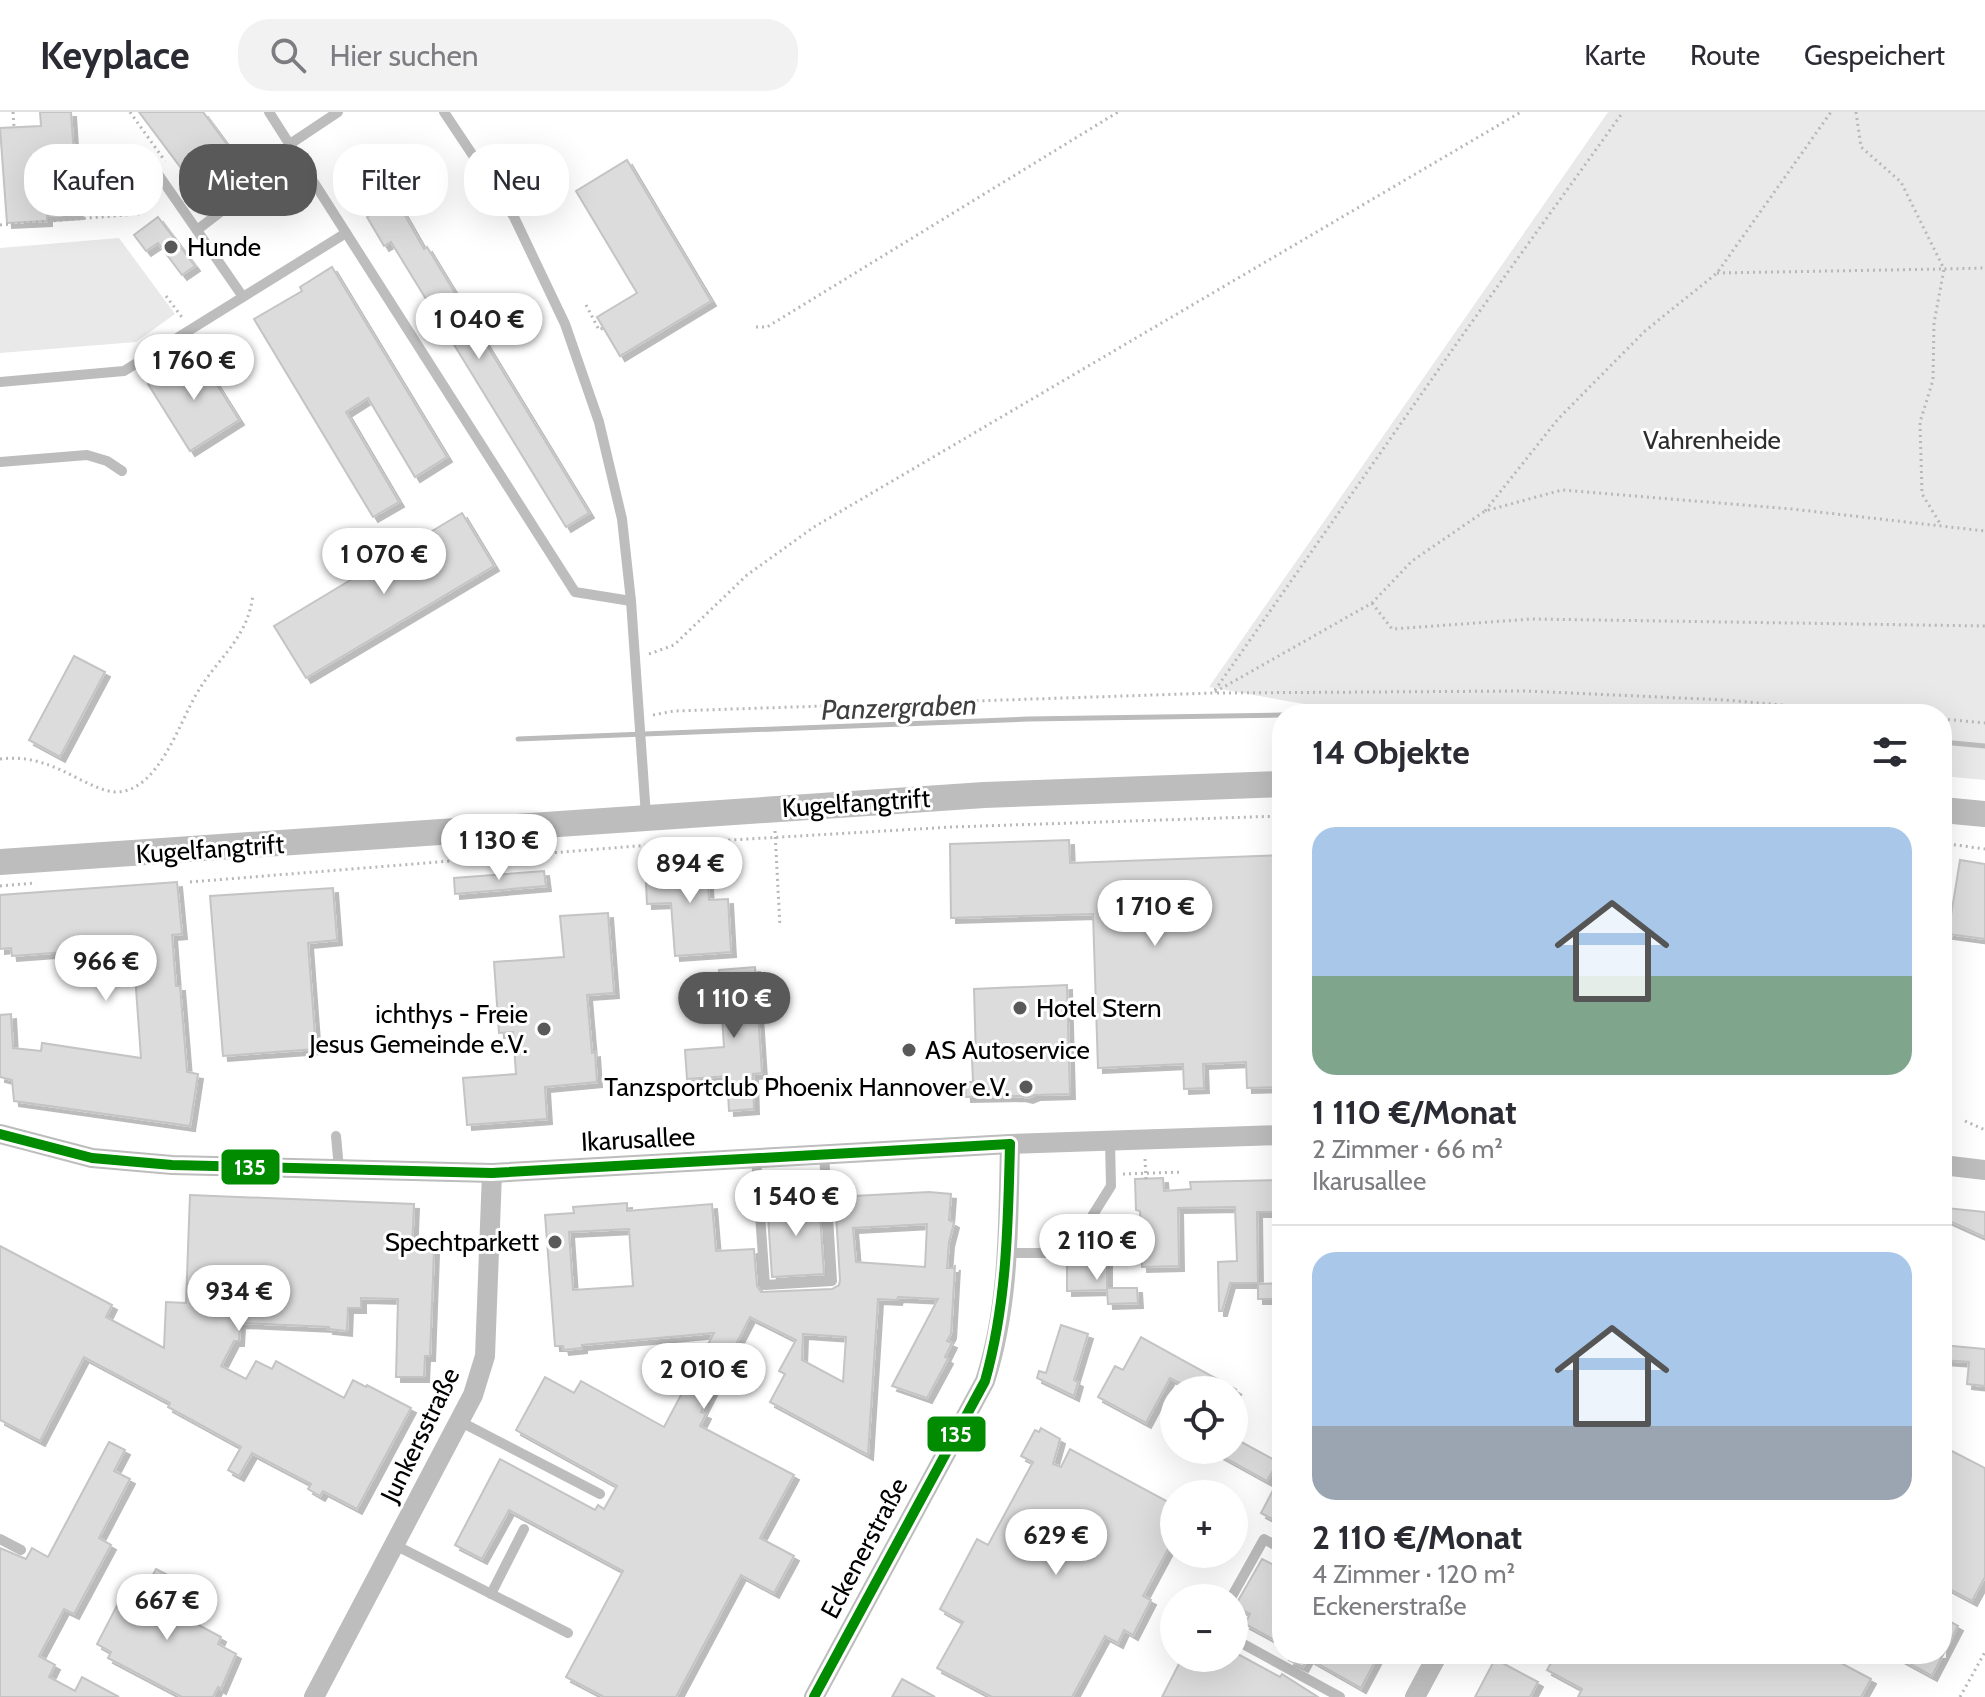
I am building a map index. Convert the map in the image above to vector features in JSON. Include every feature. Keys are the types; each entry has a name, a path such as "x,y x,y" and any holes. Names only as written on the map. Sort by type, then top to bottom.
{"street":[{"name":"Kugelfangtrift","path":"0,862 999,794 1272,784"},
{"path":"1952,811 1985,814"},
{"name":"Ikarusallee","path":"0,1134 92,1158 172,1165 492,1173 1010,1144 1272,1135"},
{"name":"Eckenerstraße","path":"814,1697 985,1381 998,1342 1007,1253 1010,1144"},
{"path":"1952,1166 1985,1170"},
{"name":"Junkersstraße","path":"314,1697 473,1395 485,1356 492,1173"},
{"path":"1415,1697 1433,1664"}],"lane":[{"path":"269,112 290,144 338,112"},
{"path":"444,112 514,217 565,324 599,422 622,519 646,816"},
{"path":"163,182 243,297"},
{"path":"317,187 575,592 631,601"},
{"path":"197,230 215,216"},
{"path":"0,382 124,371 346,233"},
{"path":"0,462 87,455 107,461 122,471"},
{"path":"336,1136 339,1169"},
{"path":"1007,1253 1069,1253 1111,1186 1110,1141"},
{"path":"756,1158 765,1285 832,1281 824,1154"},
{"path":"461,1422 600,1494"},
{"path":"491,1594 524,1529"},
{"path":"0,1539 21,1550"},
{"path":"1239,1584 1264,1539 1272,1543"},
{"path":"395,1545 568,1633"},
{"path":"1248,1647 1272,1660"},
{"path":"1280,1664 1340,1697"}],"path":[{"path":"13,112 14,127"},
{"path":"130,112 153,144"},
{"path":"756,327 767,327 1118,112"},
{"path":"634,660 674,645 747,575 814,527 1521,112"},
{"path":"1213,693 1623,112"},
{"path":"1213,693 1372,603 1412,561 1485,511 1558,419 1645,331 1717,273 1831,112"},
{"path":"1856,112 1861,147 1901,182 1944,269 1934,323 1933,380 1920,422 1922,494 1942,526"},
{"path":"0,225 138,214 168,190"},
{"path":"1717,273 1985,268"},
{"path":"166,296 191,329"},
{"path":"586,305 599,330 603,328"},
{"path":"1485,511 1562,490 1792,509 1985,531"},
{"path":"0,759 30,758 50,764 101,789 117,792 133,788 164,756 198,691 243,631 251,613 253,594"},
{"path":"1372,603 1392,629 1532,619 1985,626"},
{"path":"638,720 674,711 1213,693 1526,691 1770,704"},
{"path":"1952,720 1985,723"},
{"path":"190,882 662,844 952,827 1272,816"},
{"path":"774,825 780,927"},
{"path":"1952,844 1985,849"},
{"path":"1965,1121 1985,1130"},
{"path":"1145,1158 1146,1179"},
{"path":"1111,1174 1183,1172"},
{"path":"1960,1697 1985,1652"}],"green space":[{"name":"Vahrenheide","path":"1608,112 1985,112 1985,780 1952,777 1952,704 1304,704 1209,687"},
{"path":"119,238 175,314 136,342 0,353 0,248"}],"building":[{"path":"40,112 71,112 73,144 24,144 24,216 47,216 47,221 7,223 0,128 41,126"},
{"path":"139,112 203,112 227,144 179,144 179,165"},
{"path":"627,160 711,301 620,356 597,317 637,293 576,191"},
{"path":"405,216 589,513 566,527 391,242 384,246 367,217"},
{"name":"Hunde","path":"158,217 195,266 182,275 158,243 146,251 134,235"},
{"path":"332,267 447,457 415,477 368,398 346,412 399,502 373,517 254,319 302,291 300,287"},
{"path":"197,353 239,420 190,451 148,384"},
{"path":"462,513 494,566 306,678 274,626"},
{"path":"74,656 105,672 60,757 29,740"},
{"path":"1069,840 1070,863 1272,855 1272,1087 1247,1088 1246,1062 1203,1064 1204,1088 1184,1089 1183,1064 1098,1068 1093,914 951,918 950,844"},
{"path":"706,854 709,900 728,899 731,952 675,956 671,903 647,904 645,863 669,862 669,856"},
{"path":"1960,860 1985,864 1985,939 1952,935 1952,909"},
{"path":"544,871 546,886 455,894 454,878"},
{"path":"177,882 182,934 172,935 176,986 180,986 187,1072 198,1074 190,1126 14,1101 12,1080 0,1077 0,1015 11,1014 13,1048 41,1051 42,1043 141,1058 133,947 12,956 11,948 0,949 0,895"},
{"path":"333,888 337,940 308,943 316,1049 223,1056 210,896"},
{"path":"608,913 614,993 587,995 597,1082 545,1087 547,1119 467,1125 463,1078 516,1074 513,1032 499,1033 494,962 564,957 560,916"},
{"path":"755,967 762,1073 753,1074 754,1109 729,1111 727,1076 687,1079 685,1050 724,1047 719,970"},
{"path":"1067,985 1070,1094 1028,1098 966,1097 965,1082 973,1082 972,1058 976,1058 974,989"},
{"path":"1163,1178 1164,1191 1191,1189 1190,1182 1272,1180 1272,1212 1257,1212 1258,1283 1230,1283 1222,1311 1219,1311 1218,1262 1237,1261 1235,1207 1178,1208 1179,1266 1142,1267 1140,1211 1136,1210 1135,1179"},
{"path":"929,1192 951,1194 949,1220 954,1223 947,1268 954,1268 955,1265 951,1334 947,1341 952,1343 945,1357 948,1359 927,1398 892,1386 938,1299 878,1299 868,1455 770,1402 785,1374 779,1371 796,1340 750,1317 701,1412 706,1414 700,1426 794,1475 760,1538 794,1556 774,1593 741,1575 676,1697 604,1697 566,1677 623,1571 509,1510 482,1559 455,1545 500,1459 595,1510 598,1505 604,1509 617,1486 516,1430 545,1377 574,1393 581,1381 664,1427 714,1333 582,1345 582,1348 564,1350 563,1346 555,1346 545,1215 574,1213 573,1207 627,1203 627,1211 712,1204 716,1251 754,1249 757,1286 761,1292 832,1289 839,1285 840,1280 835,1197","holes":["927,1224 925,1267 856,1262 853,1228","629,1229 633,1286 573,1290 569,1232","803,1334 846,1337 843,1382 802,1360"]},
{"path":"190,1195 414,1204 412,1250 434,1250 430,1356 425,1356 424,1377 396,1377 398,1299 361,1298 361,1308 348,1308 347,1331 329,1327 240,1323 239,1341 234,1341 221,1366 246,1379 256,1361 272,1369 276,1361 344,1398 353,1380 411,1408 357,1509 323,1491 320,1496 308,1489 311,1484 252,1453 239,1476 228,1470 241,1447 168,1407 170,1403 84,1357 40,1441 0,1420 0,1246 112,1305 106,1317 164,1348 166,1302 186,1303"},
{"path":"819,1198 824,1274 772,1277 767,1201"},
{"path":"1952,1209 1985,1212 1985,1237 1952,1222"},
{"path":"1107,1262 1107,1288 1137,1288 1138,1303 1108,1304 1107,1290 1067,1291 1067,1263"},
{"path":"1272,1283 1272,1299 1258,1299 1258,1284"},
{"path":"1061,1325 1088,1334 1074,1380 1078,1382 1074,1396 1037,1378 1039,1371 1046,1373"},
{"path":"1141,1337 1212,1376 1160,1376 1160,1397 1146,1423 1098,1397 1115,1366 1123,1370"},
{"path":"1952,1346 1985,1349 1985,1386 1967,1384 1969,1362 1952,1361"},
{"path":"1041,1428 1060,1439 1053,1464 1061,1467 1070,1449 1160,1497 1160,1564 1143,1596 1151,1600 1133,1635 1124,1630 1118,1643 1105,1636 1072,1697 992,1697 937,1668 963,1622 940,1609 977,1539 988,1545 1033,1462 1021,1456 1035,1430 1039,1432"},
{"path":"109,1442 125,1450 114,1471 130,1479 99,1538 111,1545 74,1614 64,1609 39,1656 55,1665 49,1677 75,1691 82,1677 119,1697 0,1697 0,1548 26,1559 32,1548 48,1557"},
{"path":"1248,1446 1272,1459 1272,1472 1267,1481 1236,1464 1248,1464"},
{"path":"1952,1451 1985,1468 1985,1577 1972,1601 1952,1590"},
{"path":"1272,1492 1272,1519 1261,1513"},
{"path":"1262,1559 1272,1564 1272,1639 1248,1626 1248,1584"},
{"path":"156,1569 192,1588 178,1614 221,1637 218,1644 236,1654 221,1689 218,1687 213,1697 182,1697 108,1658 111,1652 97,1644 121,1598 136,1606"},
{"path":"1952,1623 1958,1626 1952,1638"},
{"path":"1248,1660 1280,1677 1282,1674 1318,1697 1162,1697 1175,1672 1248,1672"},
{"path":"1319,1664 1374,1664 1361,1688"},
{"path":"1492,1664 1504,1664 1538,1682 1530,1697 1475,1697"},
{"path":"1550,1664 1843,1664 1871,1679 1861,1697 1578,1697 1582,1689 1547,1670"},
{"path":"1910,1664 1938,1664 1932,1676"},
{"path":"902,1679 935,1697 892,1697"}],"waterway":[{"name":"Panzergraben","path":"518,739 1028,719 1272,715"},
{"name":"Panzergraben","path":"1952,743 1985,746"}],"transit line":[{"name":"135","path":"0,1134 92,1158 172,1165 492,1173 1010,1144"},
{"name":"135","path":"814,1697 985,1381 1002,1293 1010,1144"}],"place":[{"name":"Hunde","path":"171,247"},
{"name":"Hotel Stern","path":"1020,1008"},
{"name":"ichthys - Freie Jesus Gemeinde e.V.","path":"544,1029"},
{"name":"AS Autoservice","path":"909,1050"},
{"name":"Tanzsportclub Phoenix Hannover e.V.","path":"1026,1087"},
{"name":"Spechtparkett","path":"555,1242"}]}
